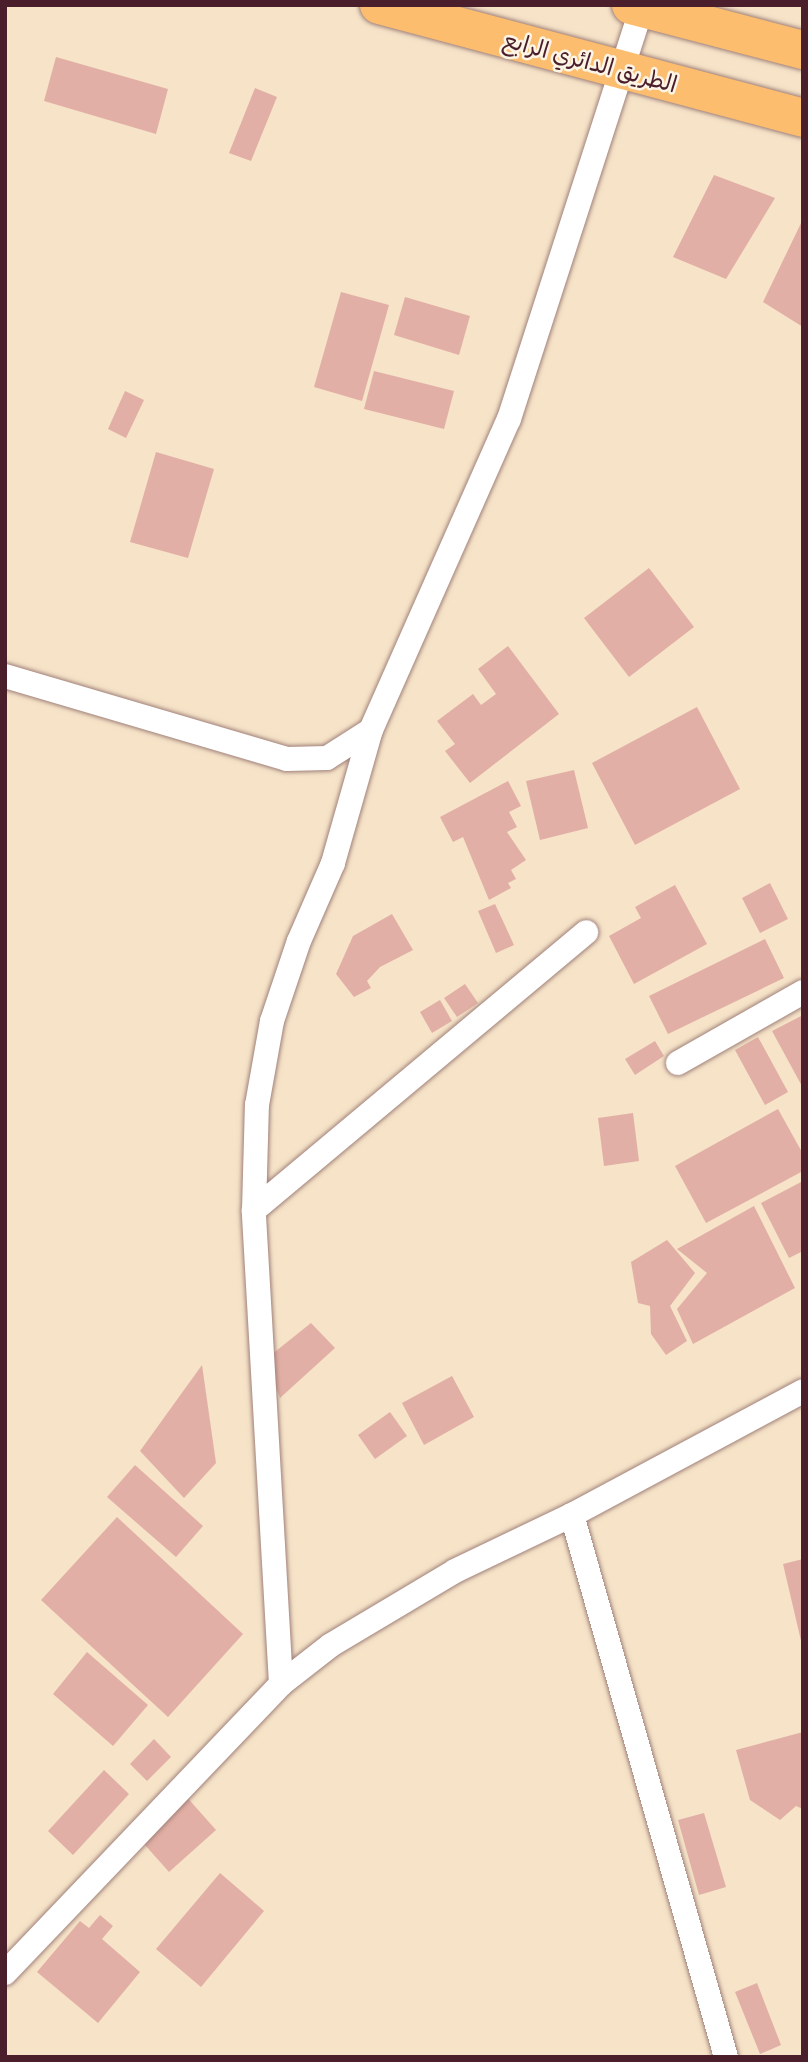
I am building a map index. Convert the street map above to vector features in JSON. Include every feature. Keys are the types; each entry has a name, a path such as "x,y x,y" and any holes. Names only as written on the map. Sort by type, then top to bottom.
{"main road":[{"name":"الطريق الدائري الرابع","path":"379,5 803,118"},
{"path":"637,7 803,50"}],"street":[{"path":"281,1684 254,1210 257,1105 272,1021 299,941 333,863 371,730 509,419 624,72 637,7"},
{"path":"5,676 287,759 327,758 371,730"},
{"path":"254,1210 586,932"},
{"path":"678,1063 803,992"},
{"path":"5,1973 281,1684 331,1645 456,1571 572,1515 803,1391"},
{"path":"572,1515 726,2057"}],"building":[{"path":"56,57 168,89 156,134 44,101"},
{"path":"255,88 277,97 251,161 229,153"},
{"path":"714,175 775,198 726,279 673,257"},
{"path":"803,219 803,327 763,302"},
{"path":"341,292 389,305 362,401 314,387"},
{"path":"405,297 470,316 459,355 394,335"},
{"path":"374,371 454,391 444,429 364,409"},
{"path":"125,391 144,400 126,438 108,429"},
{"path":"156,452 214,469 188,558 130,542"},
{"path":"649,568 694,627 629,677 584,618"},
{"path":"508,646 559,714 470,783 445,751 455,744 437,721 473,694 481,705 496,694 478,669"},
{"path":"697,707 740,789 635,845 592,763"},
{"path":"574,770 588,828 540,840 526,781"},
{"path":"508,781 521,806 509,812 517,827 507,832 526,860 511,870 516,879 508,883 511,888 489,900 463,837 453,842 440,817"},
{"path":"770,883 788,919 760,933 742,898"},
{"path":"675,885 707,944 634,984 609,936 641,918 635,907"},
{"path":"495,904 514,945 496,953 478,911"},
{"path":"392,914 413,950 380,967 367,981 371,988 354,997 336,974 353,936"},
{"path":"765,939 784,978 668,1034 649,996"},
{"path":"465,984 478,1003 457,1017 444,998"},
{"path":"440,1000 452,1021 432,1033 420,1012"},
{"path":"803,1015 803,1088 772,1031"},
{"path":"758,1037 788,1092 765,1105 735,1050"},
{"path":"655,1041 664,1056 635,1075 625,1059"},
{"path":"778,1109 803,1154 803,1171 706,1223 675,1166"},
{"path":"633,1113 639,1161 604,1166 598,1118"},
{"path":"803,1181 803,1251 789,1258 761,1203"},
{"path":"754,1206 795,1288 693,1344 677,1309 707,1273 677,1249"},
{"path":"667,1240 695,1273 670,1306 687,1341 666,1355 651,1334 650,1306 638,1303 631,1262"},
{"path":"311,1323 335,1348 280,1398 266,1359"},
{"path":"202,1365 216,1463 184,1498 140,1451"},
{"path":"452,1376 474,1417 424,1445 402,1403"},
{"path":"390,1412 407,1436 375,1459 358,1435"},
{"path":"135,1465 203,1526 176,1557 107,1497"},
{"path":"117,1517 243,1634 168,1717 41,1600"},
{"path":"803,1559 803,1645 802,1645 783,1564"},
{"path":"87,1652 148,1705 113,1746 53,1694"},
{"path":"803,1732 803,1809 796,1806 780,1820 750,1800 736,1750"},
{"path":"154,1739 171,1757 147,1781 130,1764"},
{"path":"104,1770 129,1794 73,1855 48,1831"},
{"path":"184,1794 216,1830 169,1872 137,1836"},
{"path":"704,1813 726,1887 699,1895 678,1820"},
{"path":"220,1873 264,1911 201,1987 156,1949"},
{"path":"100,1915 113,1926 102,1939 140,1972 98,2023 37,1972 80,1921 89,1928"},
{"path":"757,1983 781,2045 760,2054 735,1992"}]}
